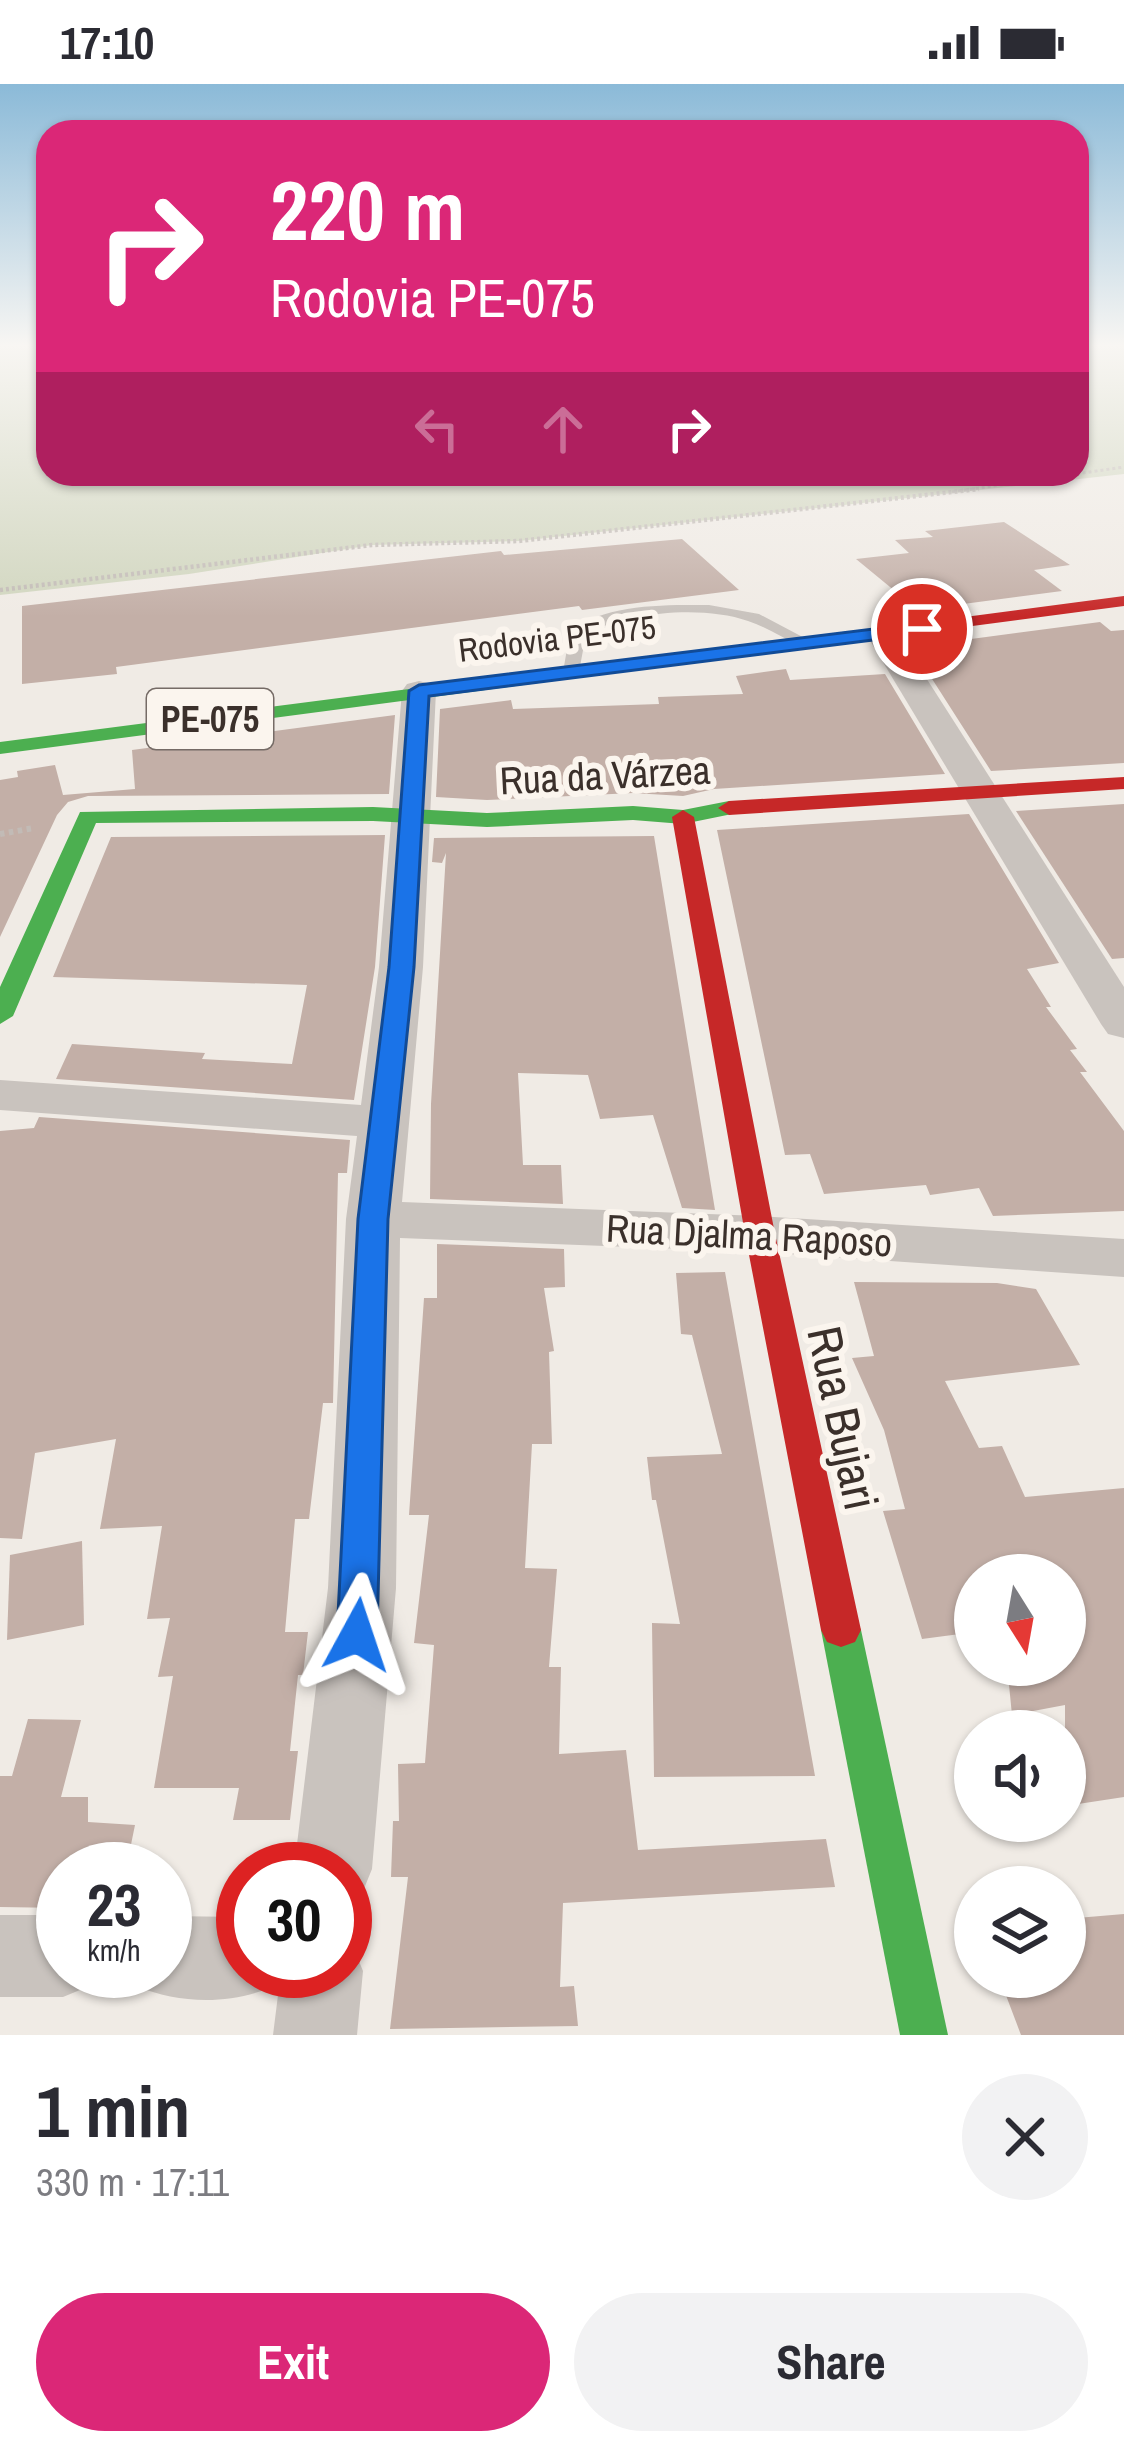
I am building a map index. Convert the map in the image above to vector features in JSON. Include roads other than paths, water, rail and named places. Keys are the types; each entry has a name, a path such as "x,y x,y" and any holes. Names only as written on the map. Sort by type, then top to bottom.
{"street":[{"name":"Rodovia PE-075","path":"0,748 1124,601"},
{"path":"882,634 977,795 1119,1006"},
{"path":"336,1842 362,1588 373,1219 401,967 419,691"},
{"name":"Rua da Várzea","path":"0,1016 88,818 487,820 633,813 682,817 714,809 1124,783"},
{"name":"Rua Bujari","path":"682,817 760,1234 924,2035"},
{"path":"0,1095 382,1122"},
{"name":"Rua Djalma Raposo","path":"373,1219 760,1234 1124,1258"},
{"path":"0,1955 36,1956"},
{"path":"315,2035 319,1998"}],"lane":[{"path":"571,672 578,632 589,624 640,615 720,610 748,615 806,644"}]}
